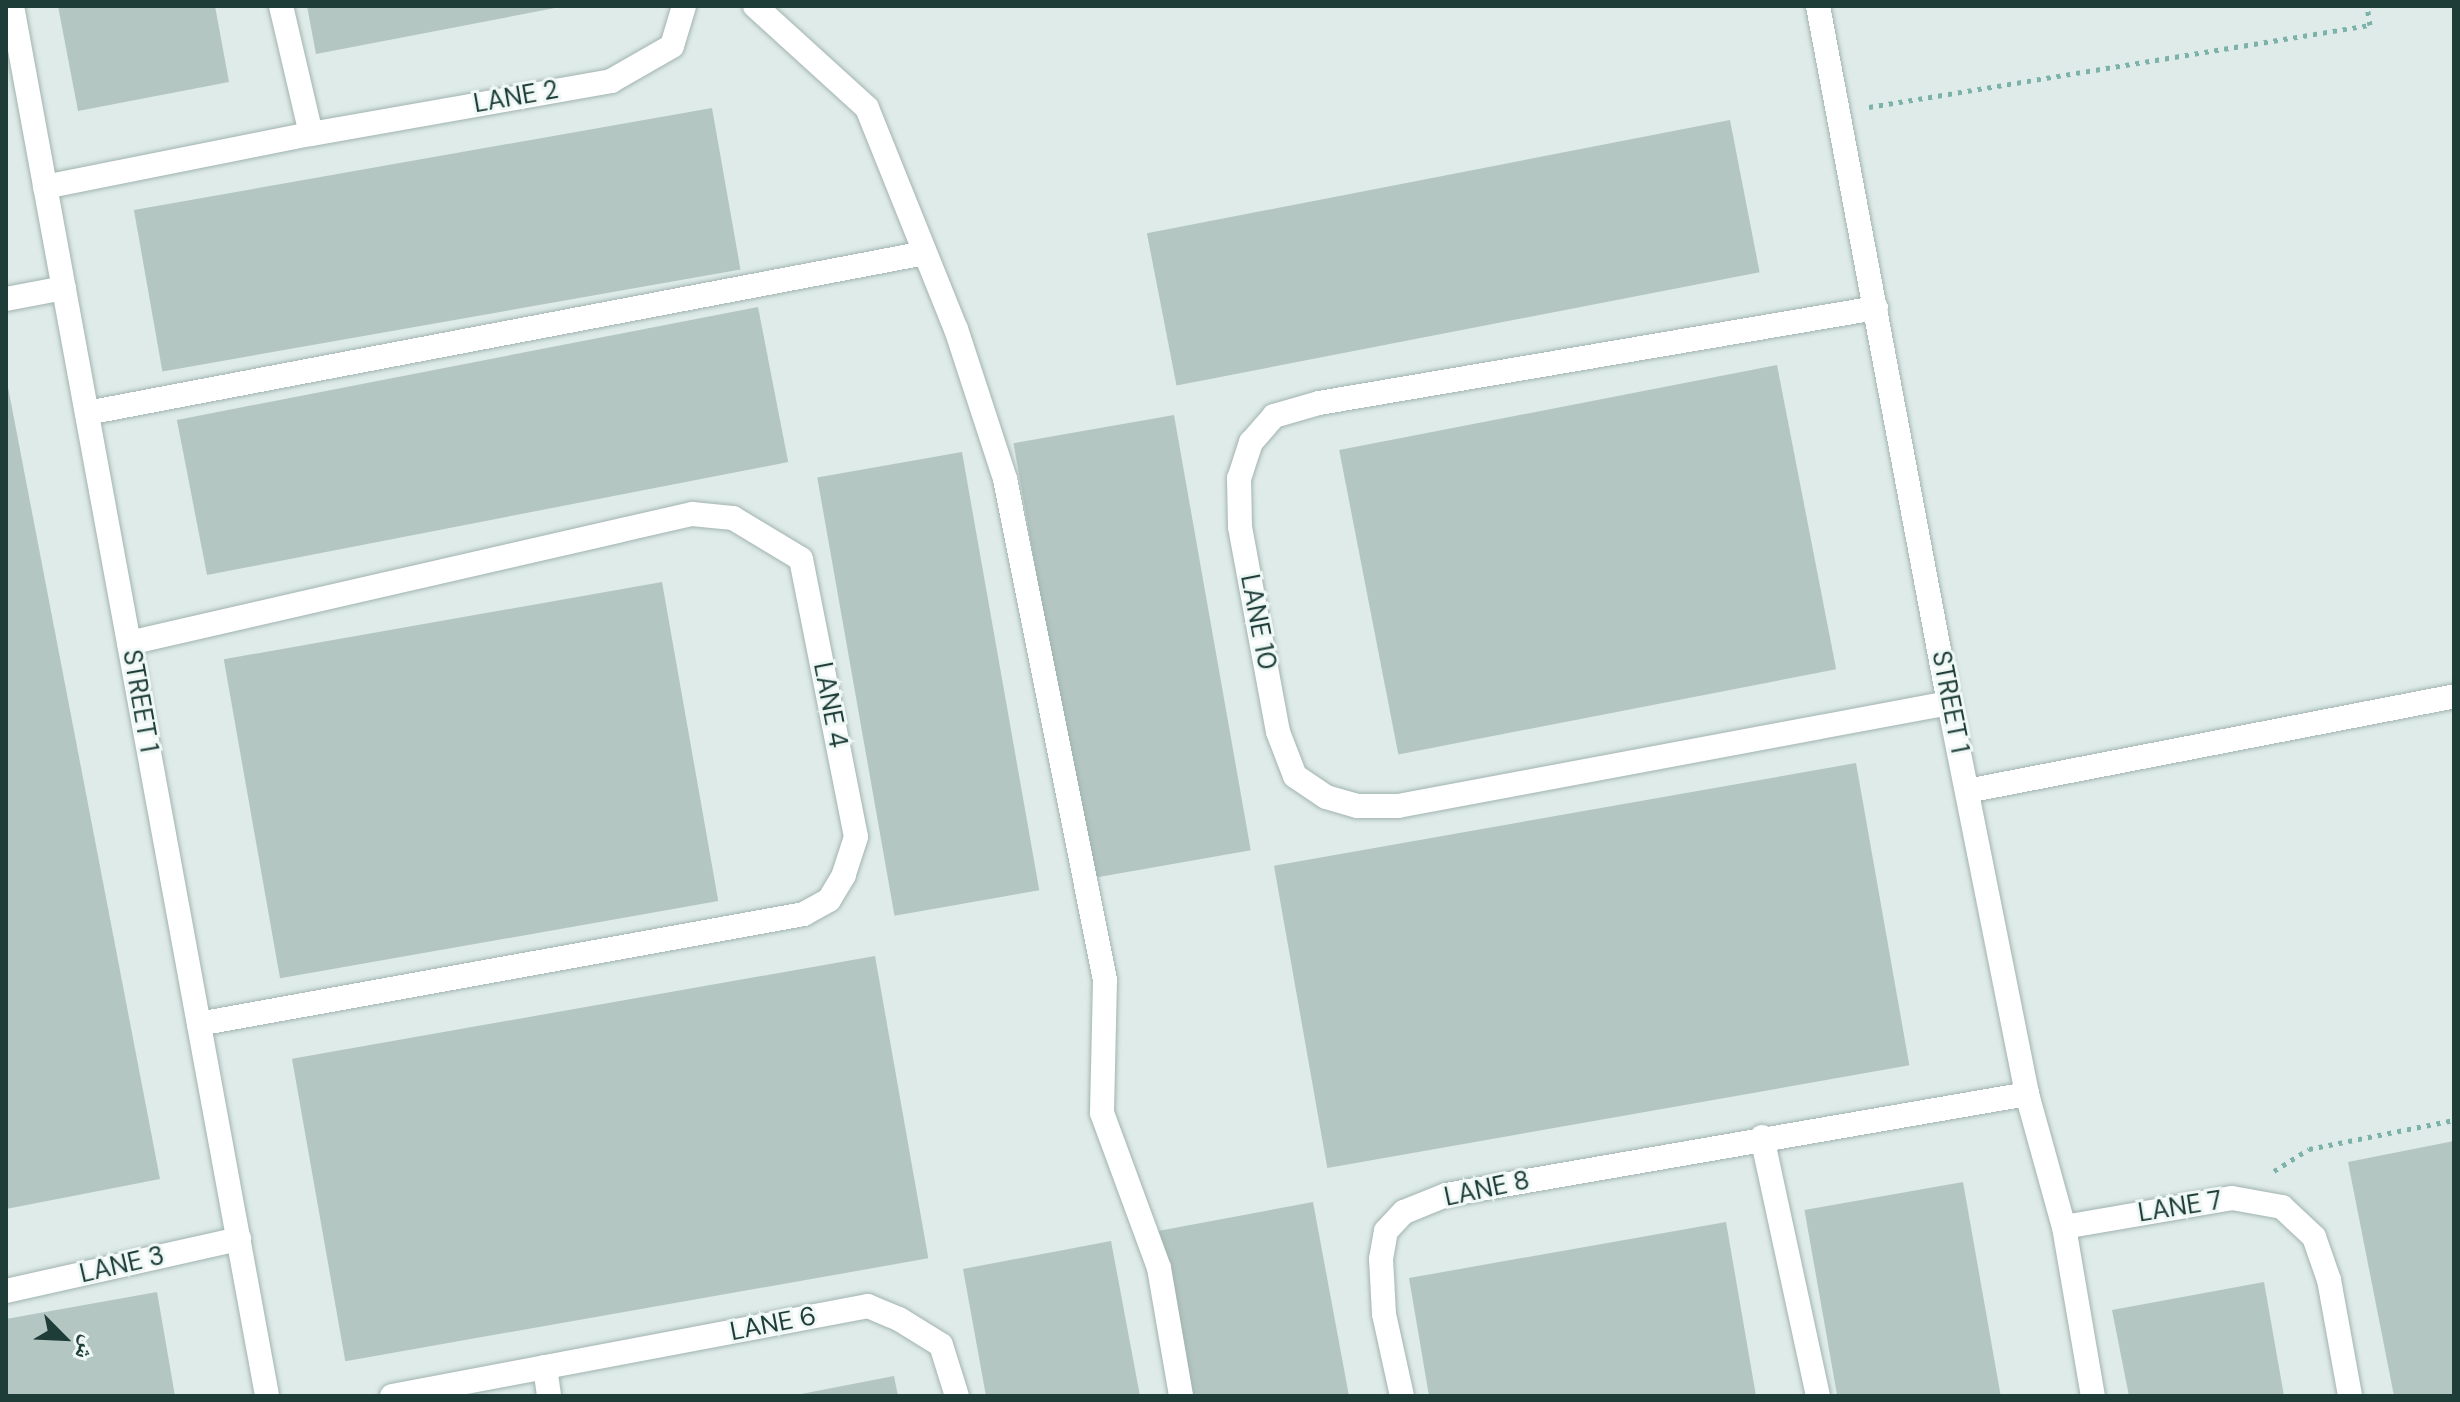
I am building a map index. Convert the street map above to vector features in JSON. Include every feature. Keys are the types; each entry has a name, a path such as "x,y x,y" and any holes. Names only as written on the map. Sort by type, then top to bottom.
{"street":[{"name":"STREET 1","path":"12,6 267,1396"},
{"path":"281,6 311,134"},
{"name":"LANE 2","path":"45,187 311,134 611,81 672,46 684,6"},
{"path":"755,6 867,108 956,329 1005,479 1105,980 1102,1113 1159,1268 1181,1396"},
{"name":"STREET 1","path":"1818,6 1949,703 2027,1094 2064,1227 2093,1396"},
{"path":"87,413 925,253"},
{"path":"6,299 64,288"},
{"name":"LANE 10","path":"1876,308 1319,403 1274,416 1251,442 1239,478 1243,541 1278,732 1295,776 1326,797 1358,806 1398,806 1949,703"},
{"name":"LANE 4","path":"129,643 692,514 733,518 801,559 856,837 844,875 829,900 804,914 199,1024"},
{"path":"1967,791 2454,697"},
{"name":"LANE 8","path":"1402,1396 1384,1314 1381,1259 1386,1231 1404,1212 1446,1195 1762,1137 2027,1094"},
{"path":"1762,1137 1818,1396"},
{"name":"LANE 7","path":"2064,1227 2232,1198 2282,1207 2314,1237 2329,1280 2350,1396"},
{"name":"LANE 3","path":"6,1291 239,1239"},
{"name":"LANE 6","path":"392,1396 868,1306 899,1319 941,1345 957,1396"},
{"path":"545,1367 549,1396"}],"path":[{"path":"1838,112 2370,25 2367,6"},
{"path":"2232,1198 2309,1149 2454,1120"}],"building":[{"path":"58,6 215,6 229,82 78,111"},
{"path":"307,6 560,6 560,7 316,54"},
{"path":"712,108 740,270 162,371 134,210"},
{"path":"1730,120 1760,272 1176,385 1147,233"},
{"path":"758,307 788,462 207,575 177,420"},
{"path":"1777,365 1836,669 1398,754 1339,450"},
{"path":"6,383 160,1179 6,1209"},
{"path":"1174,415 1251,850 1090,879 1013,443"},
{"path":"962,452 1039,890 895,916 817,478"},
{"path":"662,582 718,901 280,978 224,659"},
{"path":"1856,763 1909,1065 1327,1168 1274,866"},
{"path":"875,956 928,1258 345,1361 292,1059"},
{"path":"2454,1141 2454,1396 2394,1396 2348,1162"},
{"path":"1963,1182 2001,1396 1837,1396 1804,1210"},
{"path":"1313,1202 1349,1396 1188,1396 1158,1231"},
{"path":"1726,1222 1756,1396 1429,1396 1409,1278"},
{"path":"1111,1241 1140,1396 986,1396 963,1269"},
{"path":"2264,1282 2284,1396 2129,1396 2112,1310"},
{"path":"157,1292 175,1396 6,1396 6,1319"},
{"path":"894,1376 898,1396 796,1396 796,1395"}]}
